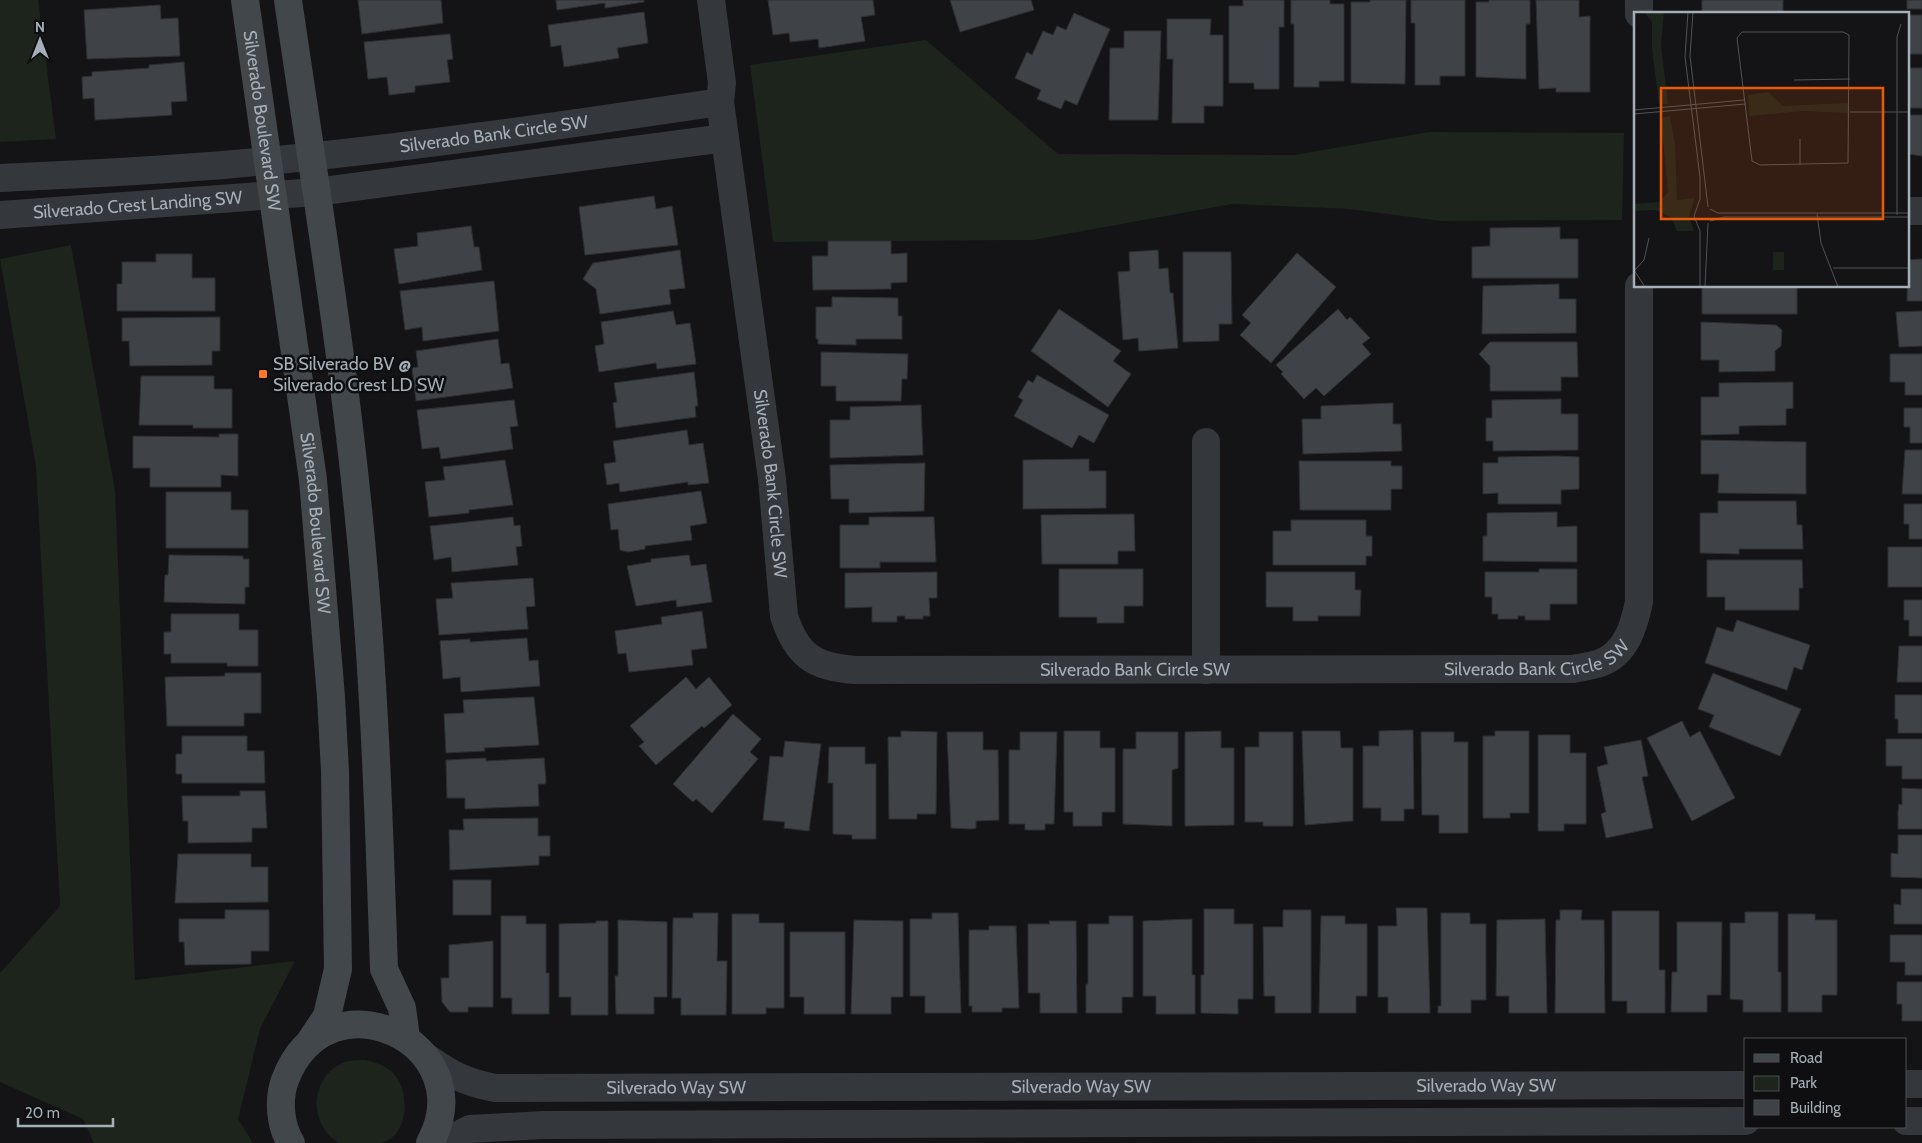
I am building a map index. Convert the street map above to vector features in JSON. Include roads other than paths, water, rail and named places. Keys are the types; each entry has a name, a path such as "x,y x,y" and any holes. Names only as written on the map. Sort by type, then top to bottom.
{"street":[{"name":"Silverado Boulevard SW","path":"245,0 314,490 330,678 335,771 338,969 327,1016 308,1043"},
{"path":"288,0 348,417 362,548 372,666 384,968 402,1008 415,1047 437,1078 441,1104 437,1130 430,1143"},
{"name":"Silverado Bank Circle SW","path":"711,0 722,83 720,102 772,479 784,616 791,637 816,663 834,668 855,670 1573,669 1601,663 1618,651 1628,639 1639,602 1639,288"},
{"name":"Silverado Bank Circle SW","path":"268,161 496,135 720,102"},
{"name":"Silverado Bank Circle SW","path":"273,196 316,192 725,138"},
{"name":"Silverado Crest Landing SW","path":"0,178 268,161"},
{"name":"Silverado Crest Landing SW","path":"0,215 273,196"},
{"path":"1206,442 1206,670"},
{"path":"291,1143 281,1115 282,1088 291,1063 308,1043 331,1030 356,1024 382,1027 415,1047"},
{"name":"Silverado Way SW","path":"415,1047 453,1076 471,1083 495,1088 1744,1084"},
{"path":"1907,1084 1922,1084"},
{"path":"1352,1085 1353,1132"},
{"name":"Silverado Way SW","path":"442,1143 470,1129 505,1126 1353,1132 1744,1122"},
{"path":"1907,1122 1922,1122"}],"place":[{"name":"SB Silverado BV @ Silverado Crest LD SW","path":"263,374"}]}
